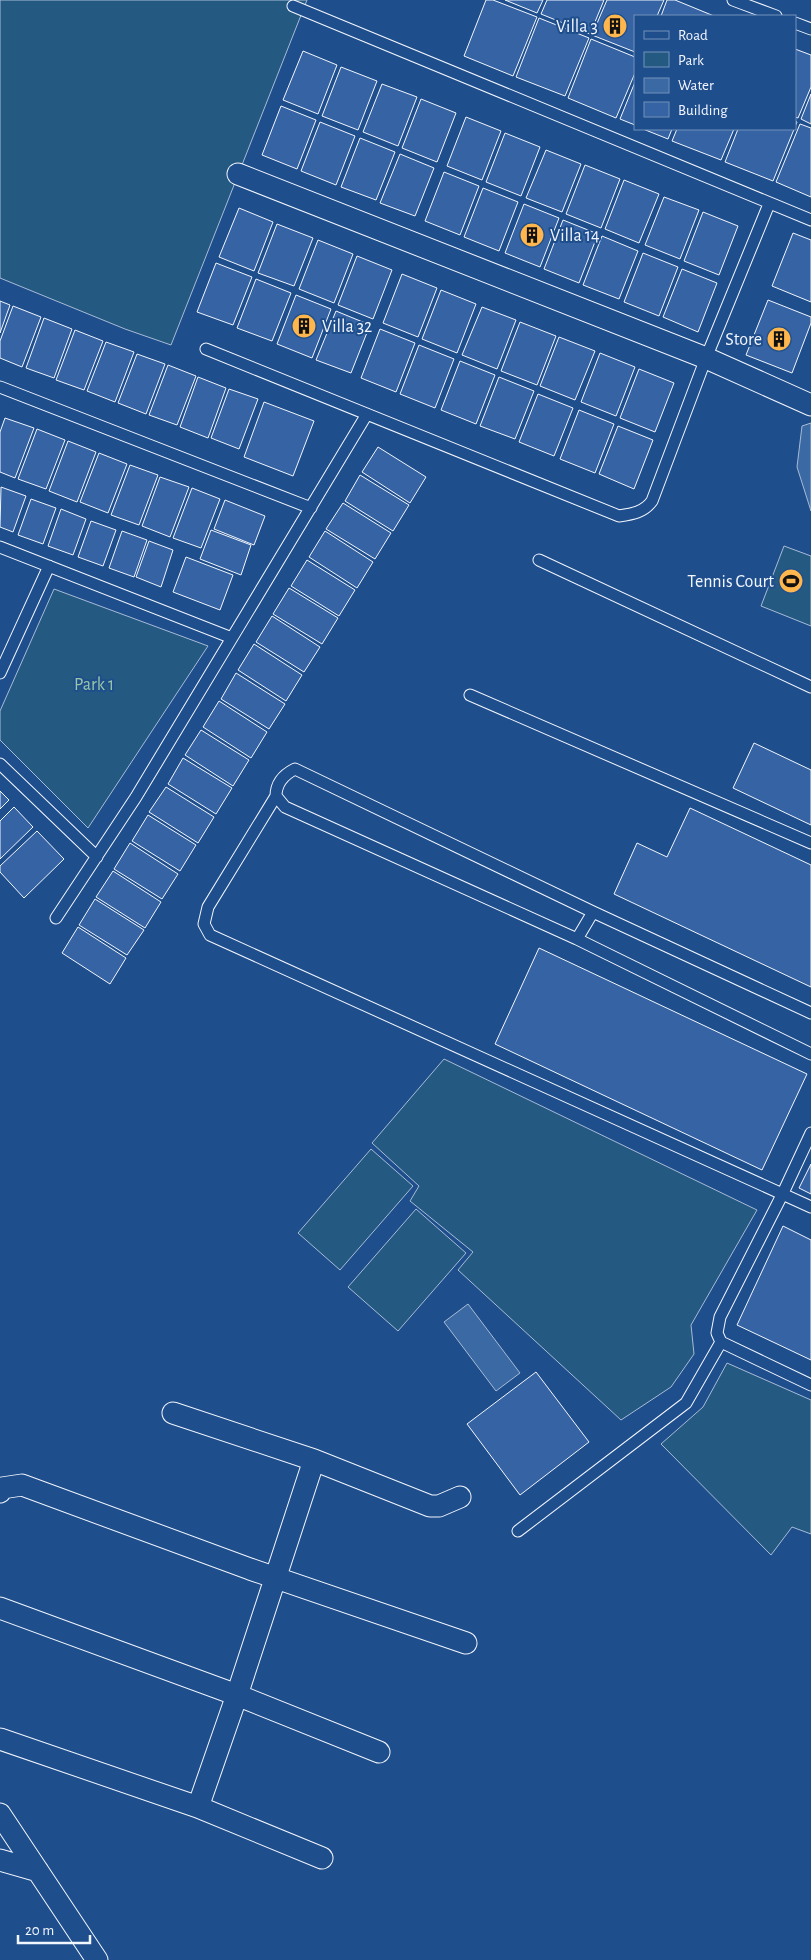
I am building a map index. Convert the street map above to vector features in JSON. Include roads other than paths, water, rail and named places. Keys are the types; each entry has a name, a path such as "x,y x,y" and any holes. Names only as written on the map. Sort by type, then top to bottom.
{"street":[{"path":"238,174 706,358 811,405"},
{"path":"173,1413 314,1460 430,1506 439,1506 460,1497"},
{"path":"198,1807 314,1460"},
{"path":"0,1492 2,1488 8,1486 22,1485 274,1578 466,1643"},
{"path":"0,1608 237,1695 379,1752"},
{"path":"0,1739 198,1807 322,1858"},
{"path":"0,1814 97,1960"},
{"path":"0,1860 38,1871"}],"lane":[{"path":"733,0 773,15"},
{"path":"293,6 811,220"},
{"path":"796,23 811,30"},
{"path":"206,349 620,516 635,514 647,508 652,501 706,358 770,204"},
{"path":"0,387 311,508"},
{"path":"56,918 136,797 367,414"},
{"path":"0,547 232,638"},
{"path":"539,560 811,687"},
{"path":"0,673 49,566"},
{"path":"470,695 811,844"},
{"path":"0,764 97,857"},
{"path":"811,1013 592,912 295,769 285,774 276,787 276,796 208,907 204,924 210,935 811,1207"},
{"path":"276,796 285,807 577,939 811,1054"},
{"path":"577,939 592,912"},
{"path":"811,1133 783,1193 720,1317 717,1333 721,1342 811,1384"},
{"path":"518,1531 686,1403 721,1342"}],"water":[{"path":"811,423 811,511 797,467 802,426"},
{"path":"468,1304 520,1373 496,1391 444,1322"}],"place":[{"name":"Villa 3","path":"615,26"},
{"name":"Villa 14","path":"532,235"},
{"name":"Villa 32","path":"304,326"},
{"name":"Store","path":"779,339"},
{"name":"Tennis Court","path":"791,581"}],"park label":[{"name":"Park 1","path":"94,684"}]}
